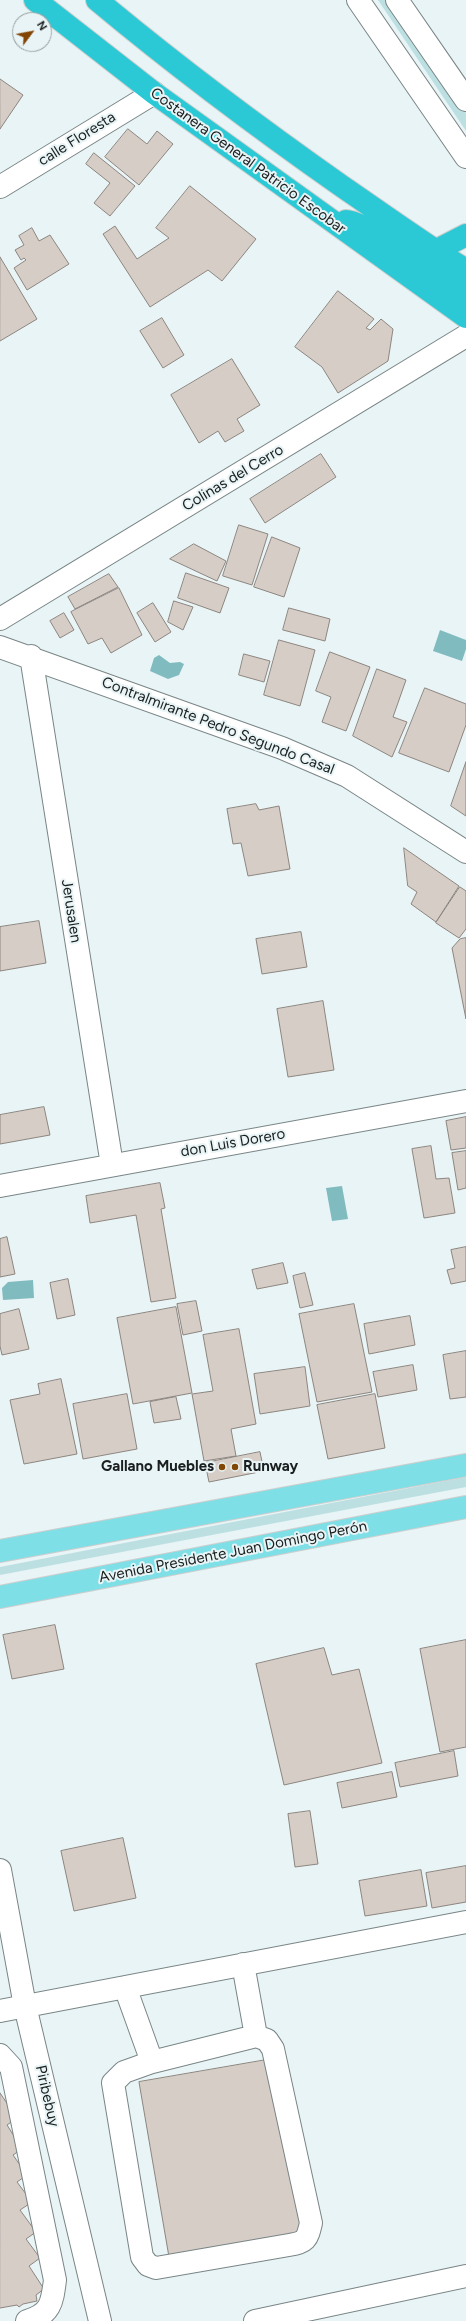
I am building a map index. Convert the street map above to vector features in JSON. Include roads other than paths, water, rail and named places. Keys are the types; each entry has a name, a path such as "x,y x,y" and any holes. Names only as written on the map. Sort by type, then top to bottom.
{"highway":[{"name":"Costanera General Patricio Escobar","path":"35,0 154,93 330,221 466,317"},
{"path":"97,0 137,33 284,145 435,251 466,270"},
{"path":"330,221 351,221 376,234 466,294"},
{"path":"435,251 466,235"}],"main road":[{"path":"0,1551 466,1465"},
{"name":"Avenida Presidente Juan Domingo Perón","path":"0,1597 466,1507"}],"street":[{"path":"358,0 466,157"},
{"path":"397,0 466,100"},
{"name":"calle Floresta","path":"0,187 154,93"},
{"name":"Colinas del Cerro","path":"0,619 466,336"},
{"name":"Contralmirante Pedro Segundo Casal","path":"0,647 31,656 282,748 347,776 466,852"},
{"name":"Jerusalen","path":"31,656 112,1165"},
{"name":"don Luis Dorero","path":"0,1186 466,1101"},
{"name":"Piribebuy","path":"0,1870 25,2006 100,2321"},
{"path":"0,2011 466,1922"},
{"path":"243,1964 256,2036"},
{"path":"125,1987 152,2062"},
{"path":"256,2036 267,2040 273,2048 310,2223 308,2236 302,2242 156,2268 148,2265 142,2257 113,2083 124,2072 152,2062 256,2036"},
{"path":"0,2055 11,2067 55,2280 52,2303 40,2317 27,2321"},
{"path":"255,2321 466,2276"}],"place":[{"name":"Gallano Muebles","path":"222,1467"},
{"name":"Runway","path":"235,1467"}]}
